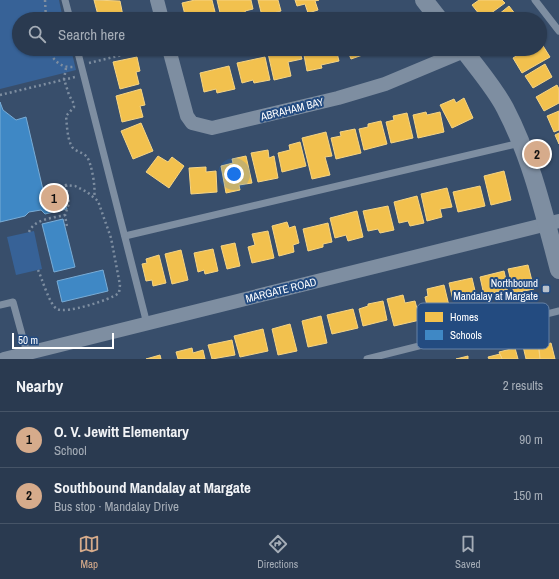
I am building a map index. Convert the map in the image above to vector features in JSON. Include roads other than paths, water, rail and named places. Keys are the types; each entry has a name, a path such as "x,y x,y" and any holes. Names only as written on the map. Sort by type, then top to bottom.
{"street":[{"path":"157,0 160,12"},
{"path":"424,0 433,12"},
{"name":"ABRAHAM BAY","path":"171,56 187,116 192,123 212,128 338,98 385,84 449,56"},
{"path":"467,56 504,107 522,142 553,223 559,270"},
{"name":"MARGATE ROAD","path":"4,359 553,223"}],"lane":[{"path":"65,0 68,12"},
{"path":"535,0 544,12"},
{"path":"547,16 559,31"},
{"path":"79,56 147,324"},
{"path":"125,236 522,142"},
{"path":"0,305 13,302 27,353"},
{"path":"549,314 559,311"},
{"path":"367,359 417,346"}],"place":[{"name":"Southbound Mandalay at Margate","path":"537,154"},
{"name":"O. V. Jewitt Elementary","path":"54,198"},
{"name":"Northbound Mandalay at Margate","path":"546,289"}]}
